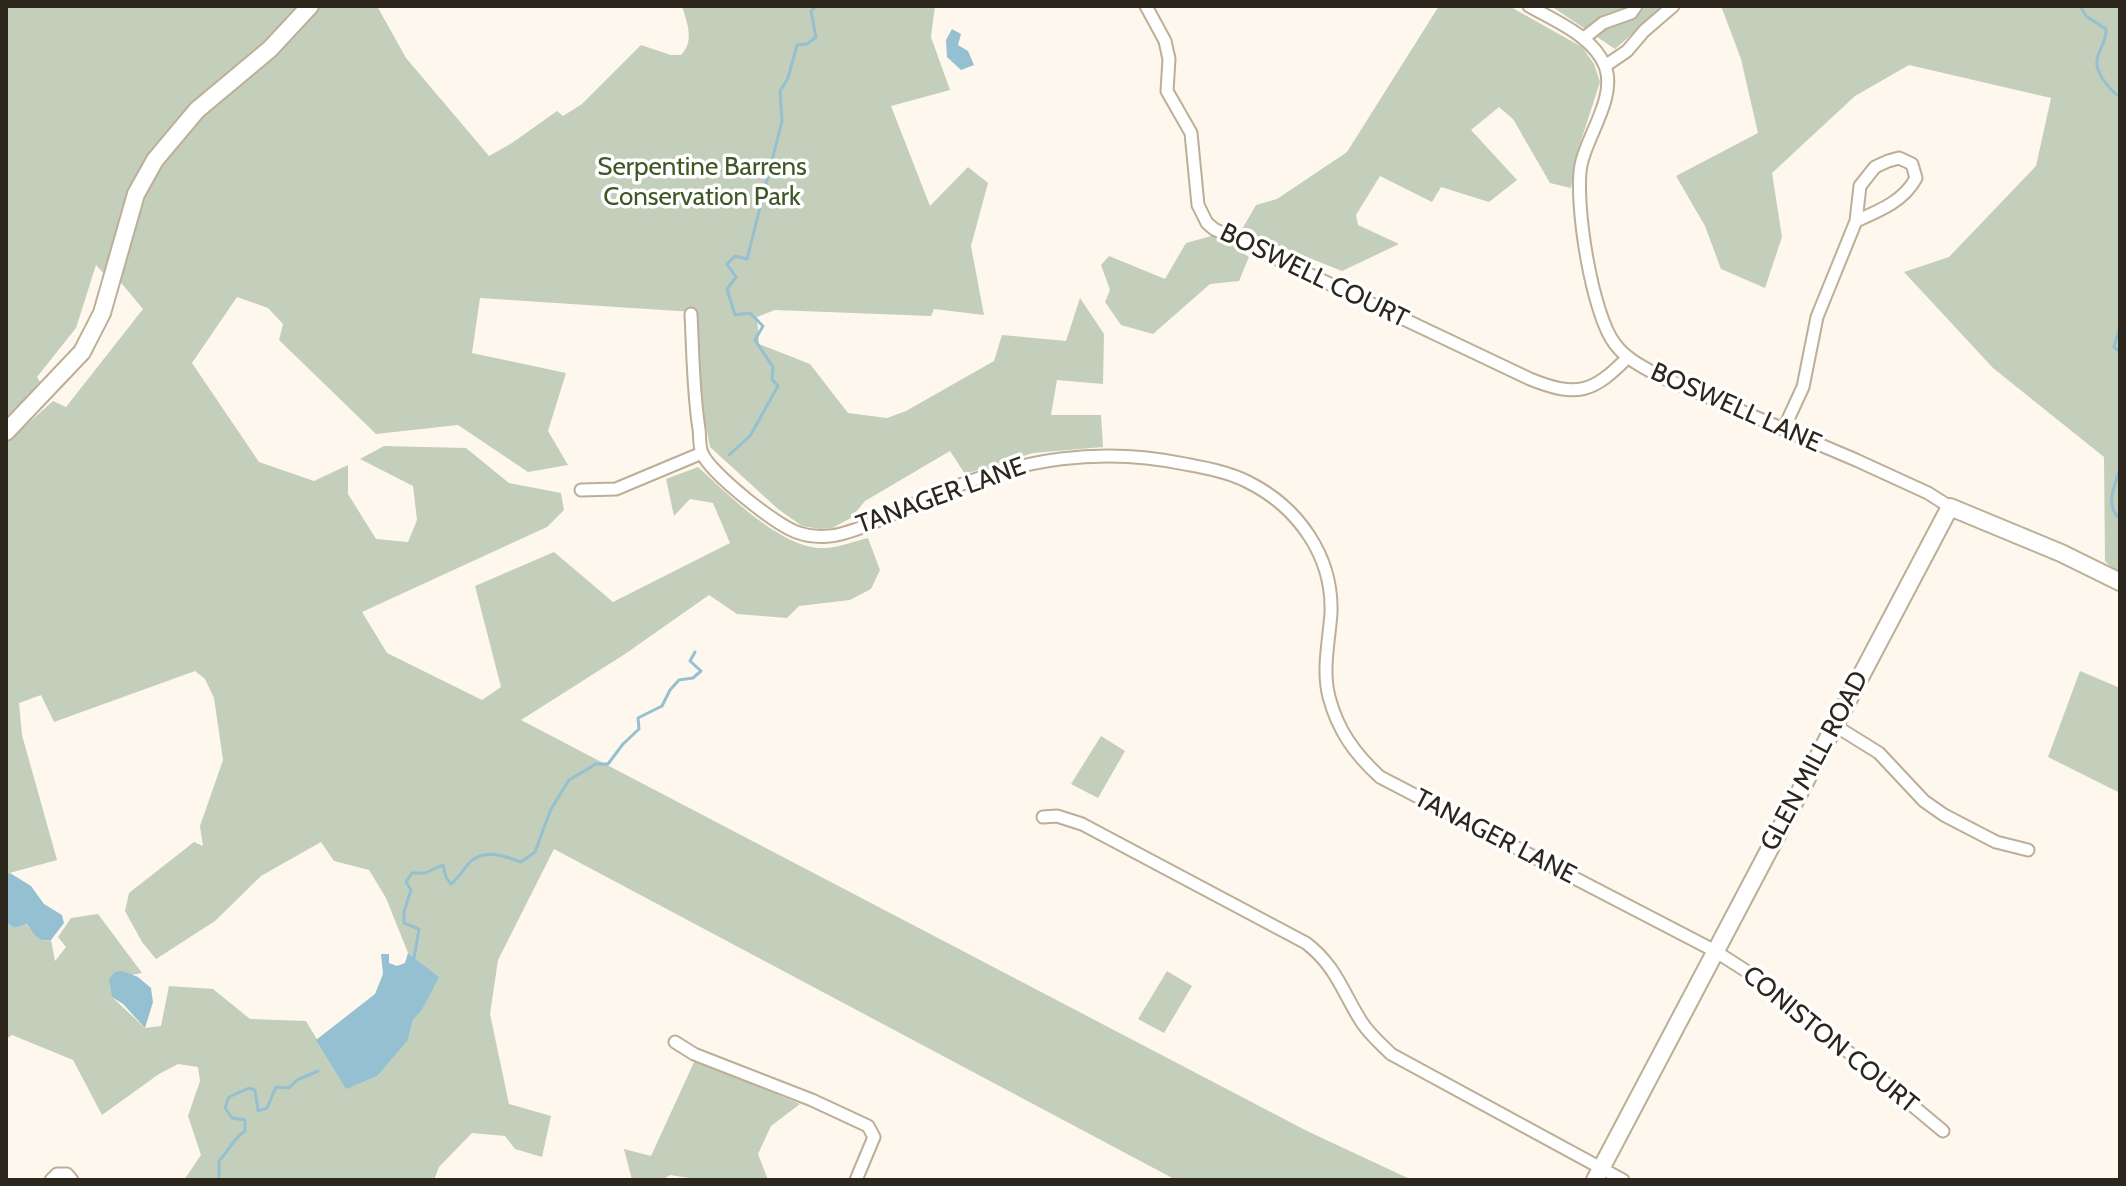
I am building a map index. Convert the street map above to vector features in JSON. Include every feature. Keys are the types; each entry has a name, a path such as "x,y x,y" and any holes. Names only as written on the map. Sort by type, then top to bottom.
{"main road":[{"path":"6,432 82,352 91,337 102,313 136,194 155,160 197,110 270,49 310,6"},
{"path":"1950,507 2061,553 2120,582"},
{"name":"GLEN MILL ROAD","path":"1599,1174 1950,507"}],"street":[{"name":"BOSWELL COURT","path":"1146,6 1168,51 1167,91 1191,133 1198,205 1207,223 1214,229 1559,390 1593,387 1610,376 1628,357"},
{"path":"1529,6 1584,38 1605,66 1627,51 1644,31 1673,6"},
{"path":"1584,38 1603,23 1631,13 1636,6"},
{"name":"BOSWELL LANE","path":"1605,66 1606,92 1586,147 1579,194 1598,306 1613,343 1628,357 1659,376 1784,428 1928,493 1950,507"},
{"path":"1784,428 1803,387 1817,317 1856,221 1860,186 1875,167 1888,161 1899,158 1912,164 1916,178 1904,194 1888,206 1856,221"},
{"path":"581,490 616,489 702,453 691,314"},
{"name":"TANAGER LANE","path":"702,453 728,483 778,523 800,533 825,536 862,526 963,483 1058,457 1118,454 1164,459 1220,472 1247,482 1286,507 1318,550 1325,567 1331,611 1325,663 1328,695 1349,745 1360,759 1380,777 1715,951"},
{"path":"1834,725 1879,753 1924,801 1944,815 1996,842 2028,850"},
{"path":"1043,817 1057,816 1082,824 1306,943 1333,968 1361,1021 1391,1054 1599,1174 1623,1180"},
{"name":"CONISTON COURT","path":"1715,951 1768,985 1943,1131"},
{"path":"675,1042 694,1054 863,1122 874,1137 856,1180"},
{"path":"51,1180 57,1174 67,1174 72,1180"}],"green space":[{"name":"Serpentine Barrens Conservation Park","path":"6,6 377,6 406,58 489,156 557,111 563,116 582,104 641,45 671,55 681,55 689,38 682,6 935,6 931,37 950,90 891,106 930,206 968,167 988,183 971,246 984,315 934,309 931,316 775,310 757,317 759,344 810,364 848,413 887,418 906,411 994,361 1002,335 1066,341 1080,298 1104,334 1103,384 1057,380 1051,415 1101,415 1103,447 1033,453 965,474 950,451 865,501 851,518 832,528 820,529 802,526 778,509 710,447 702,406 693,312 480,298 472,353 566,373 548,431 568,465 528,472 458,425 376,434 279,340 283,324 268,308 237,297 192,363 259,462 314,481 348,465 348,494 376,539 408,542 417,520 413,486 360,459 384,446 466,448 509,483 561,493 564,510 547,527 362,612 387,653 482,700 501,687 475,586 554,552 613,602 730,543 713,503 690,499 674,516 666,479 698,467 757,519 792,540 809,546 826,548 868,538 880,570 871,589 850,600 799,606 787,618 737,614 709,595 625,654 521,720 1307,1131 1412,1180 1176,1180 554,849 498,960 490,1014 509,1104 551,1116 542,1157 515,1149 505,1136 472,1133 439,1167 434,1180 184,1180 201,1155 188,1116 200,1081 198,1067 178,1064 102,1115 73,1060 12,1035 6,1039 6,922 14,928 25,924 45,941 51,940 55,961 66,947 58,937 71,918 98,914 142,973 131,975 123,971 112,997 145,1028 161,1026 169,986 213,989 250,1019 306,1021 346,1088 409,1037 413,1020 422,1010 438,977 408,953 386,898 369,870 334,861 321,842 261,876 215,921 156,959 142,942 125,911 129,893 194,842 203,846 200,826 223,760 214,698 205,679 195,671 54,722 41,695 19,703 22,735 57,860 6,874 6,443 53,401 66,407 143,309 113,273 105,275 96,265 76,328 37,377 40,382 6,419"},
{"path":"1439,6 1509,6 1582,47 1594,64 1600,82 1579,147 1571,188 1550,183 1513,119 1499,107 1471,130 1517,180 1489,202 1441,187 1432,202 1380,176 1356,215 1358,225 1399,244 1342,271 1241,231 1256,205 1277,199 1347,152"},
{"path":"1551,6 1664,6 1615,49"},
{"path":"1721,6 2120,6 2120,576 2105,561 2104,457 1993,368 1904,272 1949,257 2036,166 2051,98 1909,65 1855,96 1772,173 1782,237 1765,288 1721,269 1705,226 1676,176 1758,133 1741,59"},
{"path":"1215,235 1249,257 1239,281 1210,284 1153,334 1121,325 1105,302 1110,290 1101,265 1109,256 1165,279 1186,243"},
{"path":"2080,671 2120,688 2120,793 2048,757"},
{"path":"1101,736 1125,751 1098,798 1071,784"},
{"path":"1167,971 1192,986 1164,1033 1138,1019"},
{"path":"695,1060 800,1104 771,1126 758,1154 768,1180 702,1180 670,1175 662,1180 632,1180 624,1149 651,1156"}],"water":[{"path":"952,29 961,34 958,45 968,51 974,65 961,70 947,57 946,40"},
{"path":"10,873 31,886 44,904 62,915 64,923 51,940 39,938 26,924 14,928 6,922 6,874"},
{"path":"408,953 439,977 422,1010 413,1020 408,1040 377,1076 346,1089 316,1040 375,994 383,974 381,954 389,954 389,963 397,966 405,963"},
{"path":"123,971 138,977 151,988 153,1002 145,1028 123,1004 112,997 109,979 115,972"}],"waterway":[{"path":"729,455 750,436 778,386 772,379 773,367 755,340 763,326 750,313 735,315 727,289 736,277 727,264 735,256 747,259 782,121 780,91 788,78 797,45 807,44 816,37 811,11 816,6"},
{"path":"2080,6 2086,16 2106,29 2098,56 2098,70 2120,97"},
{"path":"2120,326 2114,347 2120,352"},
{"path":"2120,468 2112,501 2115,514 2120,519"},
{"path":"414,958 419,929 404,923 411,890 406,882 412,873 425,873 443,865 451,884 475,858 494,855 521,862 535,852 551,809 569,780 596,764 608,764 639,729 638,718 662,706 679,680 693,678 701,671 690,661 695,652"},
{"path":"219,1180 219,1161 245,1131 245,1120 232,1118 225,1108 229,1097 249,1088 255,1090 258,1111 267,1108 276,1087 289,1088 297,1080 318,1071"}]}
